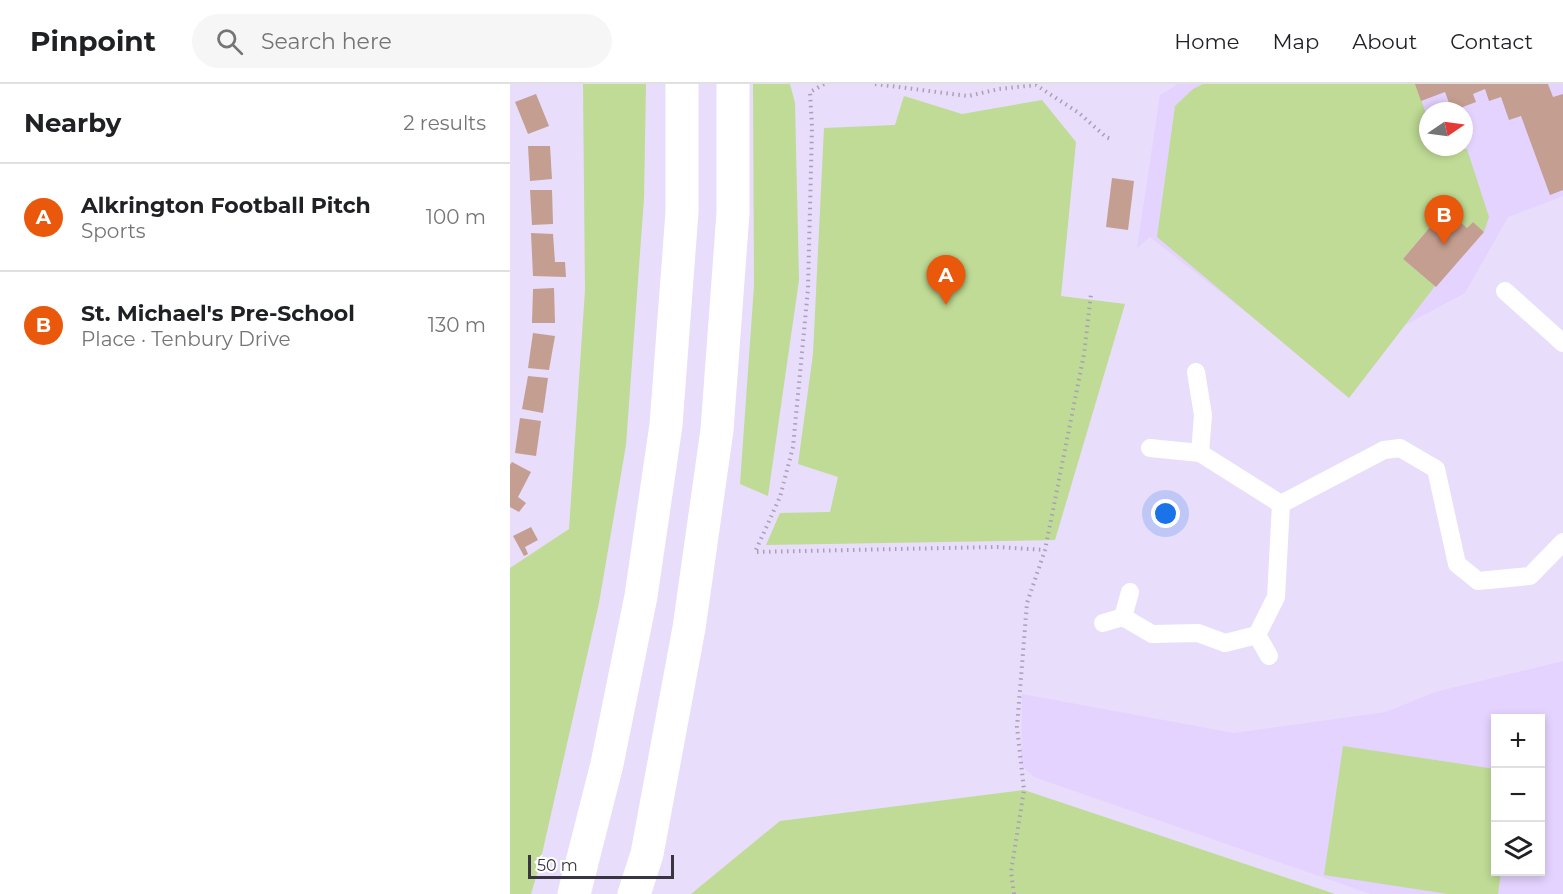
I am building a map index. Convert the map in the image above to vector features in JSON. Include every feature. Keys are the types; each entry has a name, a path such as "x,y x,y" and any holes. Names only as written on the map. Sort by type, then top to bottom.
{"highway":[{"path":"574,894 607,764 641,596 666,425 682,212 682,84"},
{"path":"634,894 647,854 689,628 717,430 733,213 733,84"}],"street":[{"path":"1505,291 1563,343"},
{"path":"1196,372 1203,415 1200,453"},
{"path":"1149,448 1200,453 1281,504"},
{"path":"1281,504 1384,450 1400,448 1436,468 1458,564 1478,581 1530,576 1563,542"},
{"path":"1102,622 1123,617 1152,634 1198,633 1225,643 1257,635 1276,597 1281,504"},
{"path":"1123,617 1130,592"},
{"path":"1257,635 1269,656"}],"path":[{"path":"824,84 810,92 812,127 808,289 793,447 780,498 755,552 997,547 1045,550"},
{"path":"875,84 968,96 999,89 1036,85 1079,113 1113,140"},
{"path":"1014,894 1011,872 1024,790 1017,727 1027,603 1045,550 1084,354 1091,294"}],"shaded area":[{"path":"1178,84 1563,84 1563,196 1508,217 1465,293 1405,325 1349,398 1256,320 1150,237 1137,248 1160,95"},
{"path":"1563,661 1563,894 1371,894 1034,777 1021,765 1022,694 1234,733 1386,712 1435,692"}],"green space":[{"path":"583,84 646,84 644,198 626,445 599,603 539,867 531,894 510,894 510,568 569,529 585,290"},
{"path":"753,84 790,84 795,103 799,280 768,496 740,484 754,286"},
{"path":"1203,84 1416,84 1422,102 1419,102 1419,156 1469,156 1489,217 1484,232 1473,222 1467,228 1457,220 1449,231 1436,220 1403,259 1435,286 1349,398 1157,237 1175,106 1193,89"},
{"path":"904,96 962,114 1042,100 1076,142 1061,296 1125,304 1055,540 766,545 780,513 830,512 838,477 798,464 813,354 824,128 895,125"},
{"path":"1343,746 1491,768 1491,876 1500,876 1498,894 1448,894 1324,875"},
{"path":"1024,790 1335,894 691,894 780,821"}],"building":[{"path":"1415,84 1548,84 1553,97 1563,94 1563,190 1550,195 1521,116 1509,120 1501,97 1489,101 1485,89 1473,94 1476,102 1473,103 1449,102 1445,92 1421,101"},
{"path":"536,94 549,126 528,134 515,102"},
{"path":"528,146 550,146 552,179 530,181"},
{"path":"1112,178 1134,181 1128,230 1106,227"},
{"path":"530,190 552,190 553,224 532,225"},
{"path":"1436,220 1449,231 1458,220 1467,228 1473,222 1484,232 1436,287 1403,259"},
{"path":"531,233 553,234 555,262 565,262 566,277 533,276"},
{"path":"554,288 555,323 532,323 533,289"},
{"path":"533,333 555,336 549,370 528,368"},
{"path":"528,376 548,378 543,413 522,409"},
{"path":"520,418 541,421 536,456 515,453"},
{"path":"512,462 531,472 518,497 526,503 519,512 510,507 510,465"},
{"path":"531,527 538,540 525,547 528,554 524,556 513,536"}],"place":[{"name":"St. Michael's Pre-School","path":"1444,245"},
{"name":"Alkrington Football Pitch","path":"946,305"}]}
